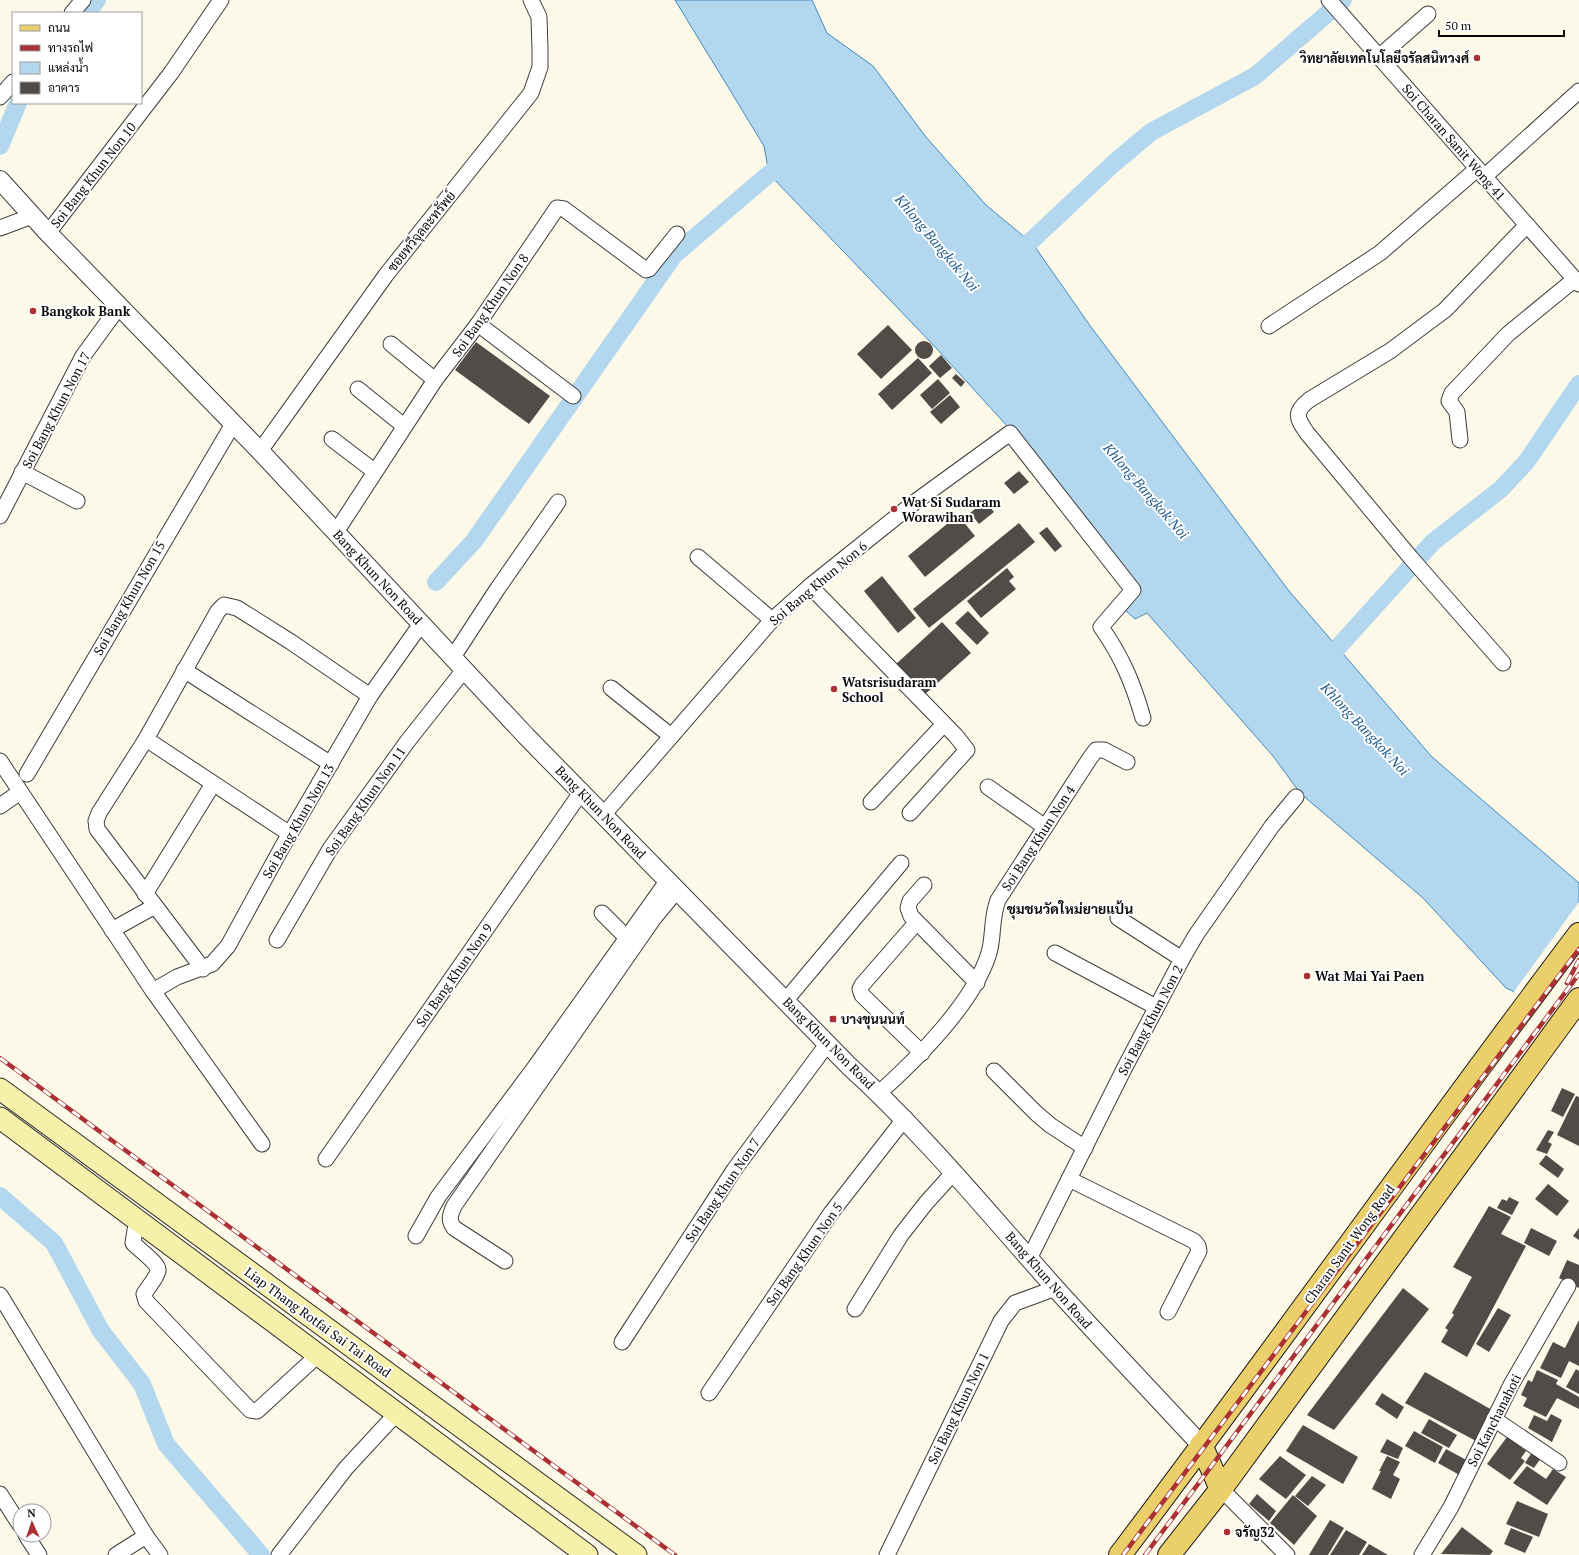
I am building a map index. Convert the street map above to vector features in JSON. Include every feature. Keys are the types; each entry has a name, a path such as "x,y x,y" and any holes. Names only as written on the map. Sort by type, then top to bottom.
{"main road":[{"name":"Charan Sanit Wong Road","path":"1120,1555 1466,1084 1579,934"},
{"path":"1169,1555 1221,1489 1497,1109 1579,999"},
{"name":"Liap Thang Rotfai Sai Tai Road","path":"0,1089 636,1555"},
{"name":"Liap Thang Rotfai Sai Tai Road","path":"0,1118 587,1555"},
{"path":"1201,1445 1221,1489"}],"street":[{"path":"73,12 83,0"},
{"name":"Soi Bang Khun Non 10","path":"48,234 171,73 221,0"},
{"name":"ซอยทวีจุลละทรัพย์","path":"260,452 386,275 531,93 540,67 539,17 531,0"},
{"name":"Soi Charan Sanit Wong 41","path":"1329,0 1380,56 1480,173 1577,281"},
{"path":"1380,56 1428,14"},
{"path":"0,97 12,83"},
{"path":"1269,326 1380,252 1480,173 1579,91"},
{"name":"Bang Khun Non Road","path":"4,185 118,308 260,452 459,664 828,1043 905,1118 1056,1288 1201,1445"},
{"name":"Soi Bang Khun Non 8","path":"336,532 374,471 435,380 478,324 557,208 564,209 646,270 649,270 677,234"},
{"path":"0,228 32,216"},
{"path":"1503,663 1411,558 1307,433 1300,422 1298,413 1299,408 1309,400 1390,351 1445,310 1527,225"},
{"path":"1460,440 1458,412 1449,401 1452,393 1508,334 1577,281"},
{"name":"Soi Bang Khun Non 17","path":"0,516 83,356 118,308"},
{"path":"478,324 573,396"},
{"path":"391,344 435,380"},
{"path":"358,389 404,426"},
{"name":"Soi Bang Khun Non 15","path":"27,774 233,424"},
{"name":"Soi Bang Khun Non 6","path":"604,814 772,620 810,586 915,502 1010,433 1133,590 1101,627 1119,653 1131,680 1143,718"},
{"path":"332,439 374,471"},
{"path":"22,472 77,501"},
{"name":"Soi Bang Khun Non 11","path":"277,940 330,849 407,742 459,664 498,588 558,502"},
{"path":"698,557 772,620"},
{"path":"810,586 944,724 967,750 910,814"},
{"path":"203,969 97,829 96,821 99,813 146,739 221,607 229,605 238,608 370,696"},
{"name":"Soi Bang Khun Non 13","path":"153,991 177,977 203,969 212,964 228,946 290,834 370,696 421,624"},
{"path":"184,670 331,764"},
{"path":"611,688 671,736"},
{"path":"871,802 944,724"},
{"path":"146,739 290,834"},
{"name":"Soi Bang Khun Non 4","path":"879,1093 922,1053 940,1032 976,983 989,954 992,938 993,912 998,900 1096,750 1104,750 1127,762"},
{"path":"1,766 153,991 262,1144"},
{"path":"146,894 213,784"},
{"path":"988,787 1045,827"},
{"name":"Soi Bang Khun Non 9","path":"326,1159 582,791"},
{"path":"1,803 20,792"},
{"name":"Soi Bang Khun Non 2","path":"1030,1257 1156,1007 1182,959 1196,935 1272,826 1296,797"},
{"path":"786,1000 901,863"},
{"path":"416,1236 438,1197 536,1068 626,937 673,885"},
{"path":"505,1261 454,1228 450,1221 450,1216 454,1206 654,918 673,885"},
{"path":"924,886 910,901 908,908 916,923 976,983"},
{"path":"112,930 155,906"},
{"path":"602,913 626,937"},
{"path":"1118,918 1182,959"},
{"path":"916,923 860,989 862,995 922,1053"},
{"path":"1055,953 1156,1007"},
{"name":"Soi Bang Khun Non 7","path":"622,1342 734,1170 828,1043"},
{"path":"994,1071 1050,1125 1085,1148"},
{"name":"Soi Bang Khun Non 5","path":"709,1392 831,1213 905,1118"},
{"path":"855,1309 901,1235 926,1203 954,1172"},
{"path":"1069,1179 1194,1241 1198,1246 1198,1251 1168,1312"},
{"path":"141,1223 135,1230 133,1243 138,1250 154,1262 158,1271 144,1294 146,1301 250,1410 257,1411 318,1355"},
{"name":"Soi Kanchanahoti","path":"1422,1555 1451,1507 1511,1385 1568,1286"},
{"name":"Soi Bang Khun Non 1","path":"887,1555 1001,1321 1015,1303 1056,1288"},
{"path":"0,1294 146,1536 160,1555"},
{"path":"279,1555 346,1468 397,1413"},
{"path":"1494,1419 1559,1464"},
{"path":"1221,1489 1287,1555"},
{"path":"0,1494 12,1513"},
{"path":"116,1555 146,1536"},
{"path":"31,1543 39,1555"}],"water":[{"name":"Khlong Bangkok Noi","path":"675,0 812,0 827,33 873,66 926,137 986,205 1033,244 1091,327 1289,591 1432,757 1579,883 1579,1021 1506,988 1423,898 1300,793 1273,756 1147,613 1135,619 1124,609 1139,593 1008,427 937,349 769,174 764,146"}],"pier":[{"path":"1579,902 1579,1023 1513,993"}],"building":[{"path":"888,325 912,350 881,379 857,354"},
{"path":"920,341 928,341 933,346 931,357 928,359 920,359 915,354 915,346"},
{"path":"476,342 550,396 529,424 455,370"},
{"path":"941,355 952,368 940,378 929,366"},
{"path":"918,358 932,373 892,410 878,394"},
{"path":"956,374 965,382 961,387 952,378"},
{"path":"938,379 950,393 932,409 920,395"},
{"path":"950,395 960,407 941,424 930,412"},
{"path":"1019,471 1029,482 1014,494 1004,483"},
{"path":"985,501 994,512 979,524 970,513"},
{"path":"958,515 975,536 925,577 908,556"},
{"path":"1019,523 1035,542 929,628 913,609"},
{"path":"1047,527 1062,546 1055,552 1039,533"},
{"path":"1007,568 1014,577 1009,581 1016,589 981,618 967,601"},
{"path":"882,576 916,618 898,633 864,591"},
{"path":"968,611 989,633 977,645 955,623"},
{"path":"942,622 971,653 923,696 895,665"},
{"path":"1562,1088 1575,1094 1563,1117 1551,1111"},
{"path":"1576,1096 1579,1097 1579,1146 1557,1135"},
{"path":"1548,1130 1554,1132 1548,1142 1552,1144 1547,1154 1536,1150"},
{"path":"1546,1155 1564,1169 1558,1178 1539,1164"},
{"path":"1548,1184 1569,1201 1557,1216 1535,1199"},
{"path":"1509,1197 1519,1202 1512,1215 1497,1208 1502,1199 1507,1201"},
{"path":"1489,1206 1511,1217 1501,1234 1526,1246 1467,1357 1441,1342 1448,1330 1445,1328 1454,1315 1452,1313 1472,1277 1453,1267"},
{"path":"1531,1228 1557,1241 1549,1256 1524,1243"},
{"path":"1579,1228 1579,1240 1573,1236"},
{"path":"1567,1260 1579,1265 1579,1288 1559,1278"},
{"path":"1403,1288 1429,1309 1334,1430 1307,1415"},
{"path":"1498,1308 1511,1315 1489,1352 1476,1344"},
{"path":"1579,1320 1579,1366 1569,1361 1561,1378 1540,1368 1553,1342 1565,1348"},
{"path":"1576,1369 1579,1371 1579,1394 1566,1387"},
{"path":"1537,1370 1558,1380 1556,1384 1579,1397 1579,1409 1557,1398 1546,1417 1523,1406 1527,1398 1521,1395 1528,1380 1532,1382"},
{"path":"1425,1372 1492,1410 1476,1441 1405,1403"},
{"path":"1382,1393 1404,1407 1397,1419 1375,1404"},
{"path":"1551,1414 1562,1420 1552,1442 1528,1428 1534,1415 1547,1421"},
{"path":"1429,1419 1457,1435 1449,1448 1421,1433"},
{"path":"1303,1425 1358,1457 1343,1484 1286,1451"},
{"path":"1414,1431 1443,1447 1435,1463 1405,1446"},
{"path":"1507,1437 1526,1451 1521,1458 1525,1461 1510,1480 1487,1464"},
{"path":"1387,1439 1403,1448 1398,1459 1380,1452"},
{"path":"1446,1449 1470,1462 1463,1477 1438,1463"},
{"path":"1534,1449 1543,1455 1534,1468 1525,1463"},
{"path":"1280,1456 1306,1475 1286,1499 1259,1479"},
{"path":"1387,1456 1400,1462 1393,1475 1400,1479 1391,1499 1372,1489"},
{"path":"1527,1466 1546,1479 1553,1469 1566,1477 1547,1505 1513,1483"},
{"path":"1312,1476 1326,1485 1308,1506 1295,1496"},
{"path":"1257,1494 1276,1511 1269,1521 1249,1504"},
{"path":"1293,1495 1317,1516 1294,1545 1270,1523"},
{"path":"1517,1501 1548,1514 1539,1537 1506,1524"},
{"path":"1330,1520 1344,1528 1328,1555 1309,1555"},
{"path":"1462,1527 1493,1551 1490,1555 1441,1554"},
{"path":"1511,1528 1533,1537 1525,1553 1504,1544"},
{"path":"1346,1530 1367,1542 1359,1555 1330,1555"},
{"path":"1369,1544 1388,1555 1362,1555"}],"waterway":[{"path":"87,12 97,0"},
{"path":"1013,258 1113,164 1151,132 1255,76 1343,0"},
{"path":"0,146 18,104"},
{"path":"436,582 474,541 674,255 769,174 788,160"},
{"path":"1322,665 1433,542 1501,489 1527,461 1579,384"},
{"path":"0,1196 54,1243 101,1331 142,1384 166,1444 261,1555"}],"railway":[{"path":"1123,1555 1579,949"},
{"path":"1567,983 1579,960"},
{"path":"1145,1555 1579,974"},
{"path":"0,1058 675,1555"}],"place":[{"name":"วิทยาลัยเทคโนโลยีจรัลสนิทวงศ์","path":"1477,58"},
{"name":"Bangkok Bank","path":"33,311"},
{"name":"Wat Si Sudaram Worawihan","path":"894,509"},
{"name":"Watsrisudaram School","path":"834,689"},
{"name":"Wat Mai Yai Paen","path":"1307,976"},
{"name":"บางขุนนนท์","path":"833,1019"},
{"name":"จรัญ32","path":"1227,1532"}],"district":[{"name":"ชุมชนวัดใหม่ยายแป้น","path":"1070,909"}]}
